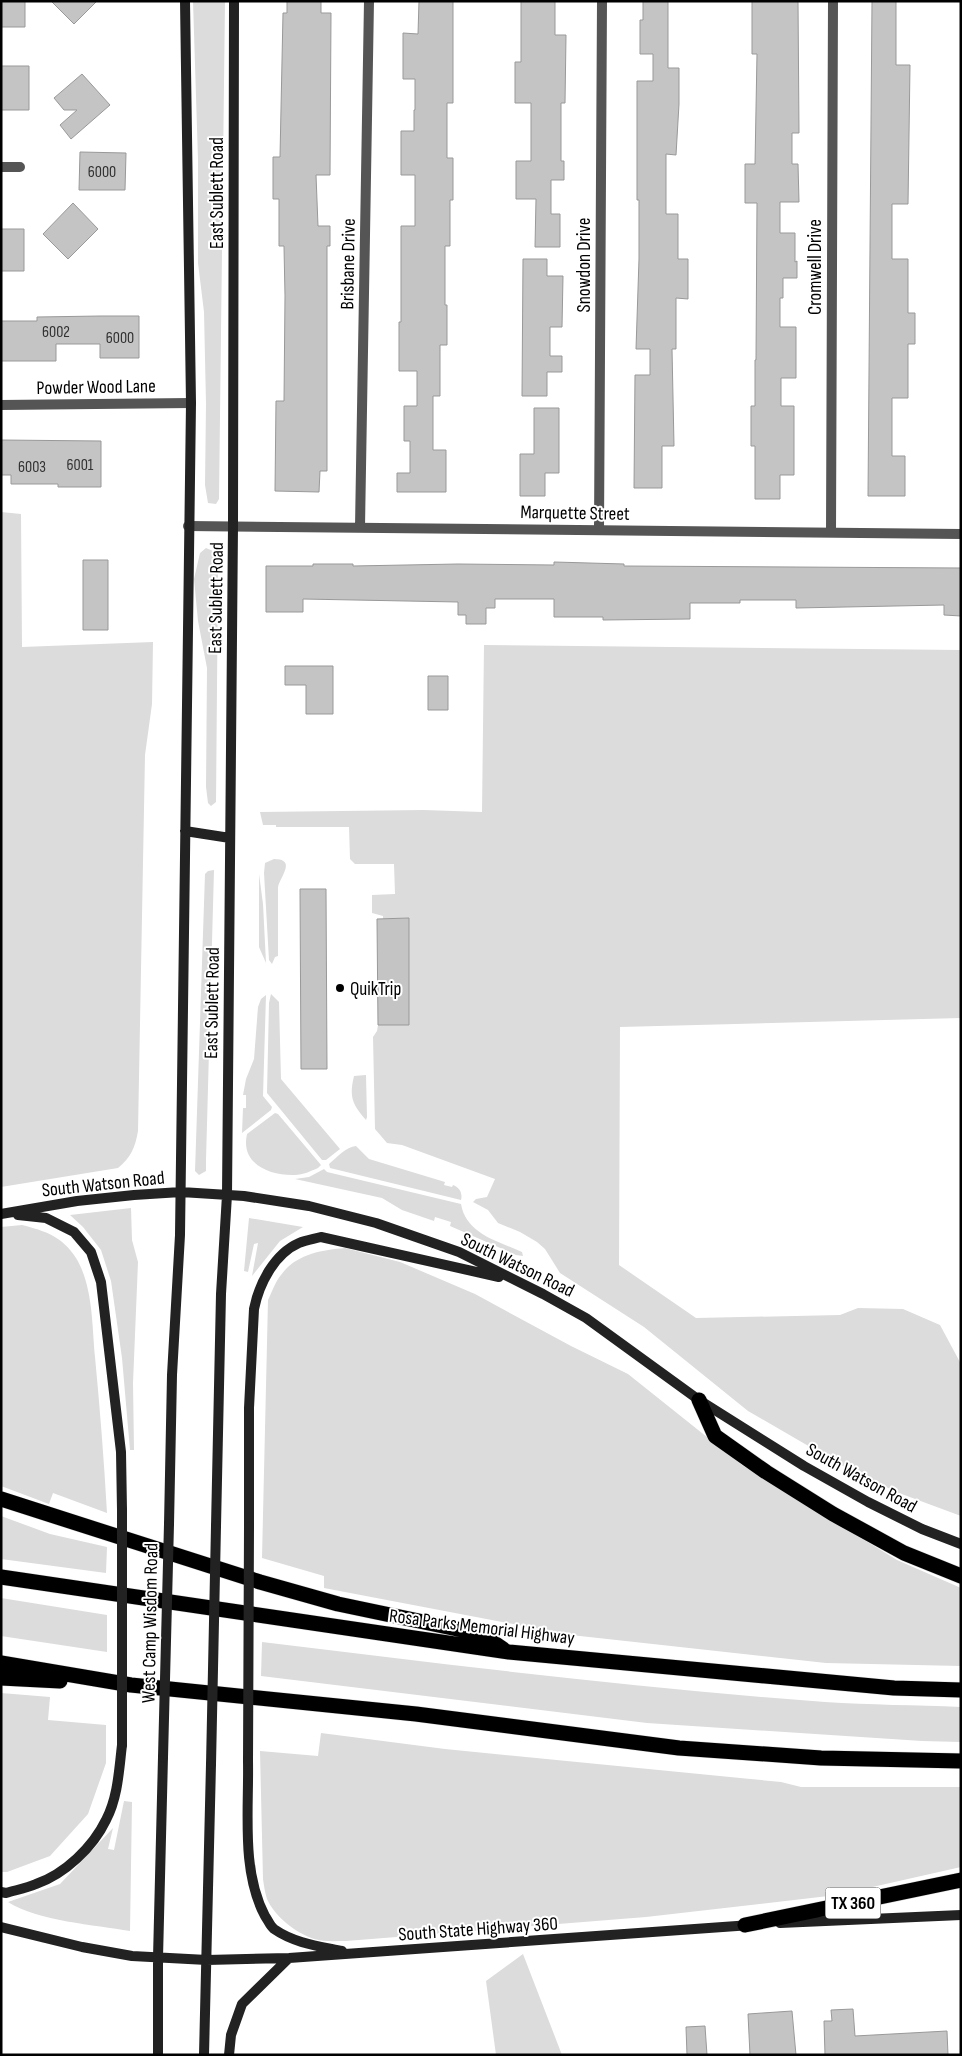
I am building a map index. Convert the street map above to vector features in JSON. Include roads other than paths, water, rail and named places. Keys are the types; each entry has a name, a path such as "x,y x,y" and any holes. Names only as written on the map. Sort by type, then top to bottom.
{"highway":[{"path":"699,1400 715,1436 766,1472 833,1514 904,1553 961,1576"},
{"path":"1,1498 260,1582 338,1604 481,1634 509,1652"},
{"name":"Rosa Parks Memorial Highway","path":"1,1577 509,1652 894,1688 961,1690"},
{"path":"1,1663 131,1685"},
{"path":"1,1678 131,1685 416,1714 679,1748 821,1758 961,1761"},
{"name":"TX 360","path":"745,1925 961,1880"}],"main road":[{"name":"East Sublett Road","path":"181,1192 191,402 185,1"},
{"name":"East Sublett Road","path":"227,1195 233,526 234,1"},
{"path":"185,831 230,838"},
{"name":"South Watson Road","path":"3,1214 77,1201 134,1194 181,1192 227,1195 308,1206 376,1223 459,1252 543,1294 586,1318 699,1400 804,1466 868,1502 922,1529 961,1544"},
{"name":"West Camp Wisdom Road","path":"158,2055 158,1958 172,1375 181,1192"},
{"path":"204,2055 221,1294 227,1195"},
{"path":"1,1892 37,1884 58,1874 82,1856 106,1820 118,1784 122,1745 121,1452 101,1282 91,1252 74,1232 46,1218 3,1214"},
{"path":"356,1954 296,1942 271,1928 262,1909 251,1876 248,1852 249,1408 254,1309 257,1296 264,1277 278,1260 297,1244 321,1237 514,1281"},
{"name":"South State Highway 360","path":"1,1927 82,1948 158,1958 207,1960 289,1958 745,1925 961,1915"},
{"path":"229,2055 231,2035 242,2004 289,1958"}],"street":[{"name":"Brisbane Drive","path":"360,527 369,1"},
{"name":"Snowdon Drive","path":"599,530 602,1"},
{"name":"Cromwell Drive","path":"831,532 832,1"},
{"path":"1,167 20,167"},
{"name":"Powder Wood Lane","path":"1,405 191,402"},
{"name":"Marquette Street","path":"188,526 961,534"}],"place":[{"name":"QuikTrip","path":"340,988"}]}
